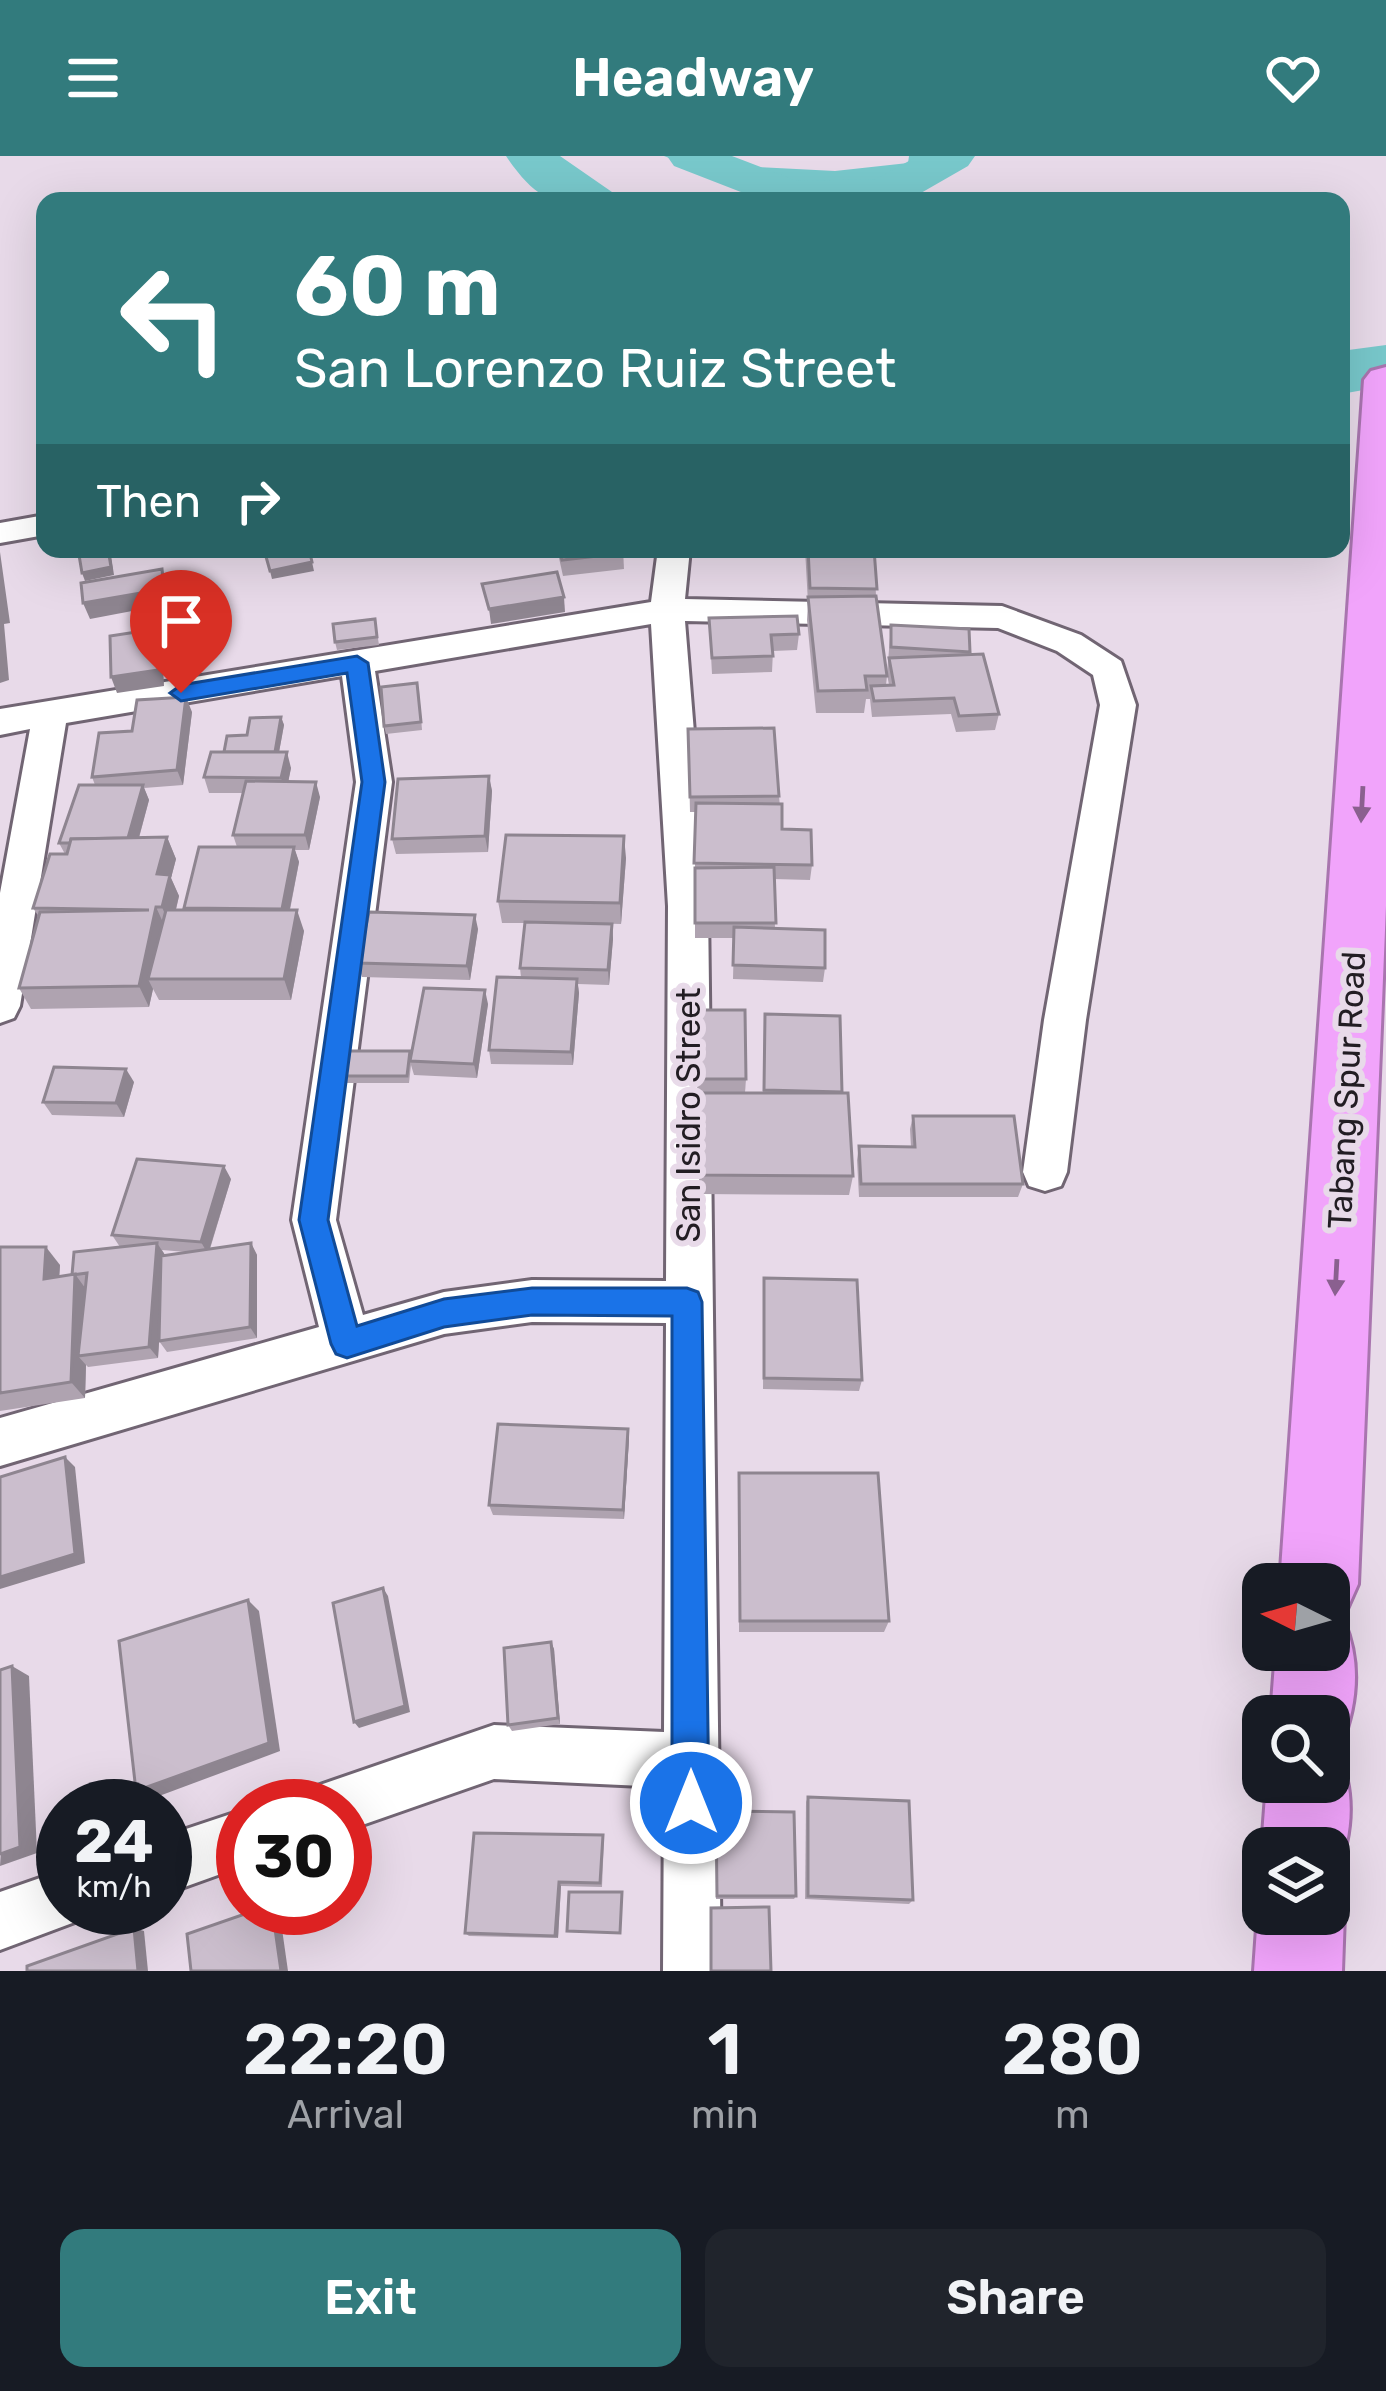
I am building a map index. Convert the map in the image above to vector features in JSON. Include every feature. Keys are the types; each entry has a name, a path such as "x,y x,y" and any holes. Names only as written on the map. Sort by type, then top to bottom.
{"highway":[{"name":"Tabang Spur Road","path":"1320,1563 1386,380"},
{"path":"1298,1971 1300,1935"}],"street":[{"path":"0,533 36,527"},
{"name":"San Isidro Street","path":"673,558 667,610 688,906 692,1971"},
{"path":"0,722 667,610 1002,617 1070,643 1109,669 1118,705 1064,1020 1045,1172"},
{"path":"347,1344 314,1220 374,782 357,663"},
{"path":"3,986 50,715"},
{"path":"0,1442 444,1313 532,1301 687,1302"},
{"path":"372,1794 494,1752 690,1761"},
{"path":"0,1921 36,1909"}],"water":[{"path":"506,156 560,156 612,192 540,192"},
{"path":"664,156 728,156 755,167 835,171 908,163 909,156 945,156 907,183 852,192 793,192 727,180"},
{"path":"1386,345 1386,386 1350,392 1350,350"}],"building":[{"path":"80,558 110,558 111,567 82,573"},
{"path":"266,558 311,558 312,562 270,571"},
{"path":"808,558 875,558 877,589 810,588"},
{"path":"162,569 164,589 83,603 81,583"},
{"path":"557,572 564,597 489,609 482,584"},
{"path":"876,596 887,676 865,676 867,690 818,691 808,597"},
{"path":"797,616 799,634 771,635 773,656 712,658 709,618"},
{"path":"375,619 377,637 335,642 333,624"},
{"path":"891,625 969,629 970,652 891,647"},
{"path":"156,629 158,670 111,677 110,636"},
{"path":"983,654 999,714 959,716 954,698 874,701 871,686 894,685 889,658"},
{"path":"417,683 421,722 384,726 381,687"},
{"path":"186,697 177,770 92,777 99,733 132,731 137,700"},
{"path":"281,717 275,752 224,752 227,736 247,735 250,718"},
{"path":"774,728 779,796 690,797 688,729"},
{"path":"211,752 287,752 281,778 204,777"},
{"path":"489,776 485,836 392,839 398,779"},
{"path":"246,781 316,782 305,835 233,835"},
{"path":"79,785 143,785 128,838 59,843"},
{"path":"696,803 782,804 782,829 811,830 812,865 694,863"},
{"path":"506,835 624,836 620,903 498,901"},
{"path":"167,837 157,874 170,875 162,907 156,907 139,986 19,988 40,912 149,910 33,908 50,854 67,854 71,839"},
{"path":"199,847 294,847 282,909 184,908"},
{"path":"774,867 776,923 695,923 695,868"},
{"path":"166,910 297,910 284,979 148,979"},
{"path":"369,912 475,915 467,966 358,963"},
{"path":"525,922 612,924 608,970 520,968"},
{"path":"734,927 825,930 825,968 733,965"},
{"path":"497,977 577,979 571,1052 489,1050"},
{"path":"424,988 485,990 474,1064 410,1061"},
{"path":"697,1010 745,1010 746,1079 697,1079"},
{"path":"765,1014 840,1016 842,1092 764,1090"},
{"path":"346,1051 410,1051 407,1076 341,1076"},
{"path":"54,1067 126,1069 116,1103 43,1102"},
{"path":"700,1093 848,1093 853,1176 700,1175"},
{"path":"913,1116 1014,1116 1023,1184 861,1184 859,1146 915,1147"},
{"path":"137,1159 224,1166 201,1242 112,1235"},
{"path":"157,1243 149,1347 78,1356 87,1273 72,1275 74,1252"},
{"path":"251,1243 250,1327 159,1341 161,1256"},
{"path":"0,1247 46,1247 44,1279 75,1274 71,1382 0,1393"},
{"path":"764,1278 857,1280 862,1380 764,1378"},
{"path":"498,1424 628,1429 623,1510 489,1505"},
{"path":"65,1457 75,1554 0,1577 0,1477"},
{"path":"739,1473 878,1473 889,1621 740,1621"},
{"path":"383,1588 405,1706 354,1722 333,1603"},
{"path":"248,1600 269,1743 169,1779 135,1779 119,1641"},
{"path":"551,1642 558,1718 508,1725 504,1648"},
{"path":"12,1666 20,1847 0,1854 0,1670"},
{"path":"808,1797 909,1801 913,1900 808,1896"},
{"path":"716,1811 794,1812 796,1896 717,1896"},
{"path":"474,1833 603,1835 600,1883 559,1882 555,1936 465,1933"},
{"path":"569,1892 622,1892 620,1933 567,1931"},
{"path":"769,1907 771,1971 711,1971 711,1908"},
{"path":"216,1924 216,1935 276,1935 281,1971 191,1971 187,1935"},
{"path":"114,1935 135,1935 138,1971 27,1971 27,1966"}],"waterway":[{"path":"690,156 783,192"},
{"path":"888,192 952,156"}],"route":[{"path":"181,693 357,663 374,782 314,1220 347,1344 444,1313 532,1301 687,1302 691,1803"}]}
